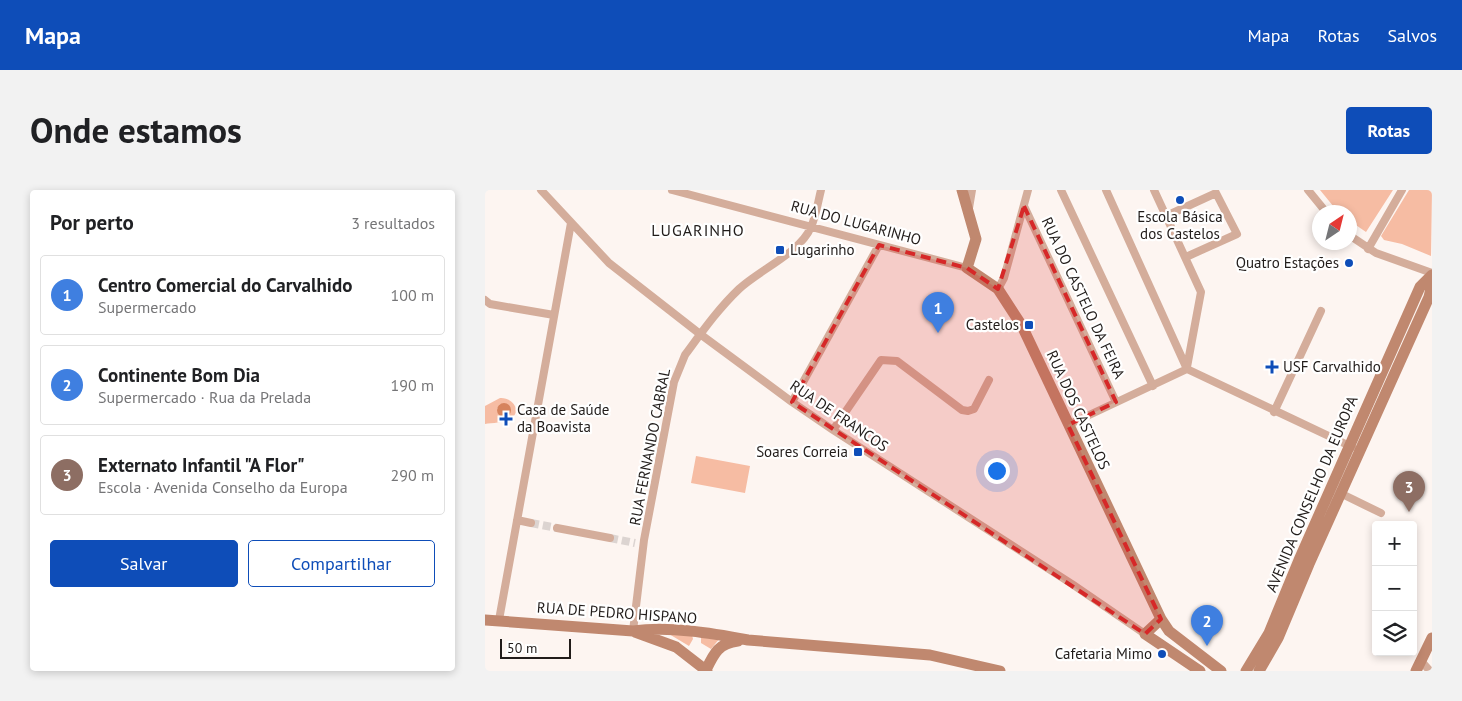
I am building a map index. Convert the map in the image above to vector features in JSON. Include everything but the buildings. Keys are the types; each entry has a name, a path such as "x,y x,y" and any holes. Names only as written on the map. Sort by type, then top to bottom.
{"street":[{"name":"RUA DE FRANCOS","path":"541,190 609,263 792,402 1072,584 1145,634"},
{"name":"RUA DO LUGARINHO","path":"673,190 967,268 998,289"},
{"path":"811,227 821,190"},
{"path":"962,190 976,239 967,268"},
{"path":"968,210 972,190"},
{"path":"998,289 1004,278 1028,190"},
{"path":"1061,190 1153,386"},
{"path":"1106,190 1187,369 1274,412 1354,448"},
{"path":"1154,190 1201,292 1187,369"},
{"path":"1308,190 1320,205"},
{"path":"1368,249 1402,190"},
{"path":"1166,216 1216,193 1237,234 1186,257"},
{"name":"RUA DO CASTELO DA FEIRA","path":"1024,206 1117,402"},
{"path":"499,620 571,222"},
{"name":"RUA FERNANDO CABRAL","path":"633,631 639,542 674,382 685,355 740,288 796,246 811,227"},
{"path":"1357,241 1368,249 1432,274"},
{"path":"792,402 879,245"},
{"name":"AVENIDA CONSELHO DA EUROPA","path":"1259,671 1278,638 1340,493 1354,448 1420,287 1432,274"},
{"name":"AVENIDA CONSELHO DA EUROPA","path":"1246,671 1269,633 1354,448 1429,296 1432,284"},
{"name":"RUA DOS CASTELOS","path":"998,289 1021,326 1161,619 1169,631 1221,671"},
{"path":"485,300 490,304 554,315"},
{"path":"1274,412 1321,311"},
{"path":"833,430 881,360 897,361 962,410 974,409 989,380"},
{"path":"1068,425 1187,369"},
{"path":"1340,493 1381,513"},
{"path":"517,520 531,523"},
{"name":"RUA FERNANDO CABRAL","path":"557,528 610,538"},
{"path":"1161,619 1145,634 1200,671"},
{"name":"RUA DE PEDRO HISPANO","path":"485,620 633,631 651,629 720,635 748,640 930,655 1000,671"},
{"path":"633,631 676,647 706,670"},
{"path":"1157,643 1163,634 1169,631"},
{"path":"1430,671 1418,666 1432,638"},
{"name":"RUA DE PEDRO HISPANO","path":"706,670 713,654 723,644 748,640"}],"highlighted area":[{"path":"1024,206 1116,402 1068,425 1161,619 1145,634 792,402 879,245 967,268 998,289"}],"shaded area":[{"path":"1320,190 1393,190 1366,232 1357,226 1357,205 1332,205"},
{"path":"1409,190 1432,190 1431,256 1402,244 1384,240 1381,236"},
{"path":"500,398 504,398 514,404 516,411 515,415 509,420 485,424 485,406","holes":["500,404 507,405 509,415 502,416 497,409"]},
{"path":"504,403 509,405 511,410 509,415 504,417 499,415 497,410 499,405"},
{"path":"696,456 750,466 745,493 691,483"},
{"path":"669,634 692,635 693,639 689,646"},
{"path":"701,636 720,638 711,649 701,643"}],"tunnel":[{"path":"531,523 557,528"},
{"path":"610,538 635,543"}],"place":[{"name":"Escola Básica dos Castelos","path":"1180,200"},
{"name":"Lugarinho","path":"780,250"},
{"name":"Quatro Estações","path":"1349,263"},
{"name":"Castelos","path":"1029,325"},
{"name":"Centro Comercial do Carvalhido","path":"938,333"},
{"name":"USF Carvalhido","path":"1272,367"},
{"name":"Casa de Saúde da Boavista","path":"506,419"},
{"name":"Soares Correia","path":"858,452"},
{"name":"Externato Infantil \"A Flor\"","path":"1409,512"},
{"name":"Continente Bom Dia","path":"1207,646"},
{"name":"Cafetaria Mimo","path":"1162,654"}],"district":[{"name":"LUGARINHO","path":"698,230"}]}
